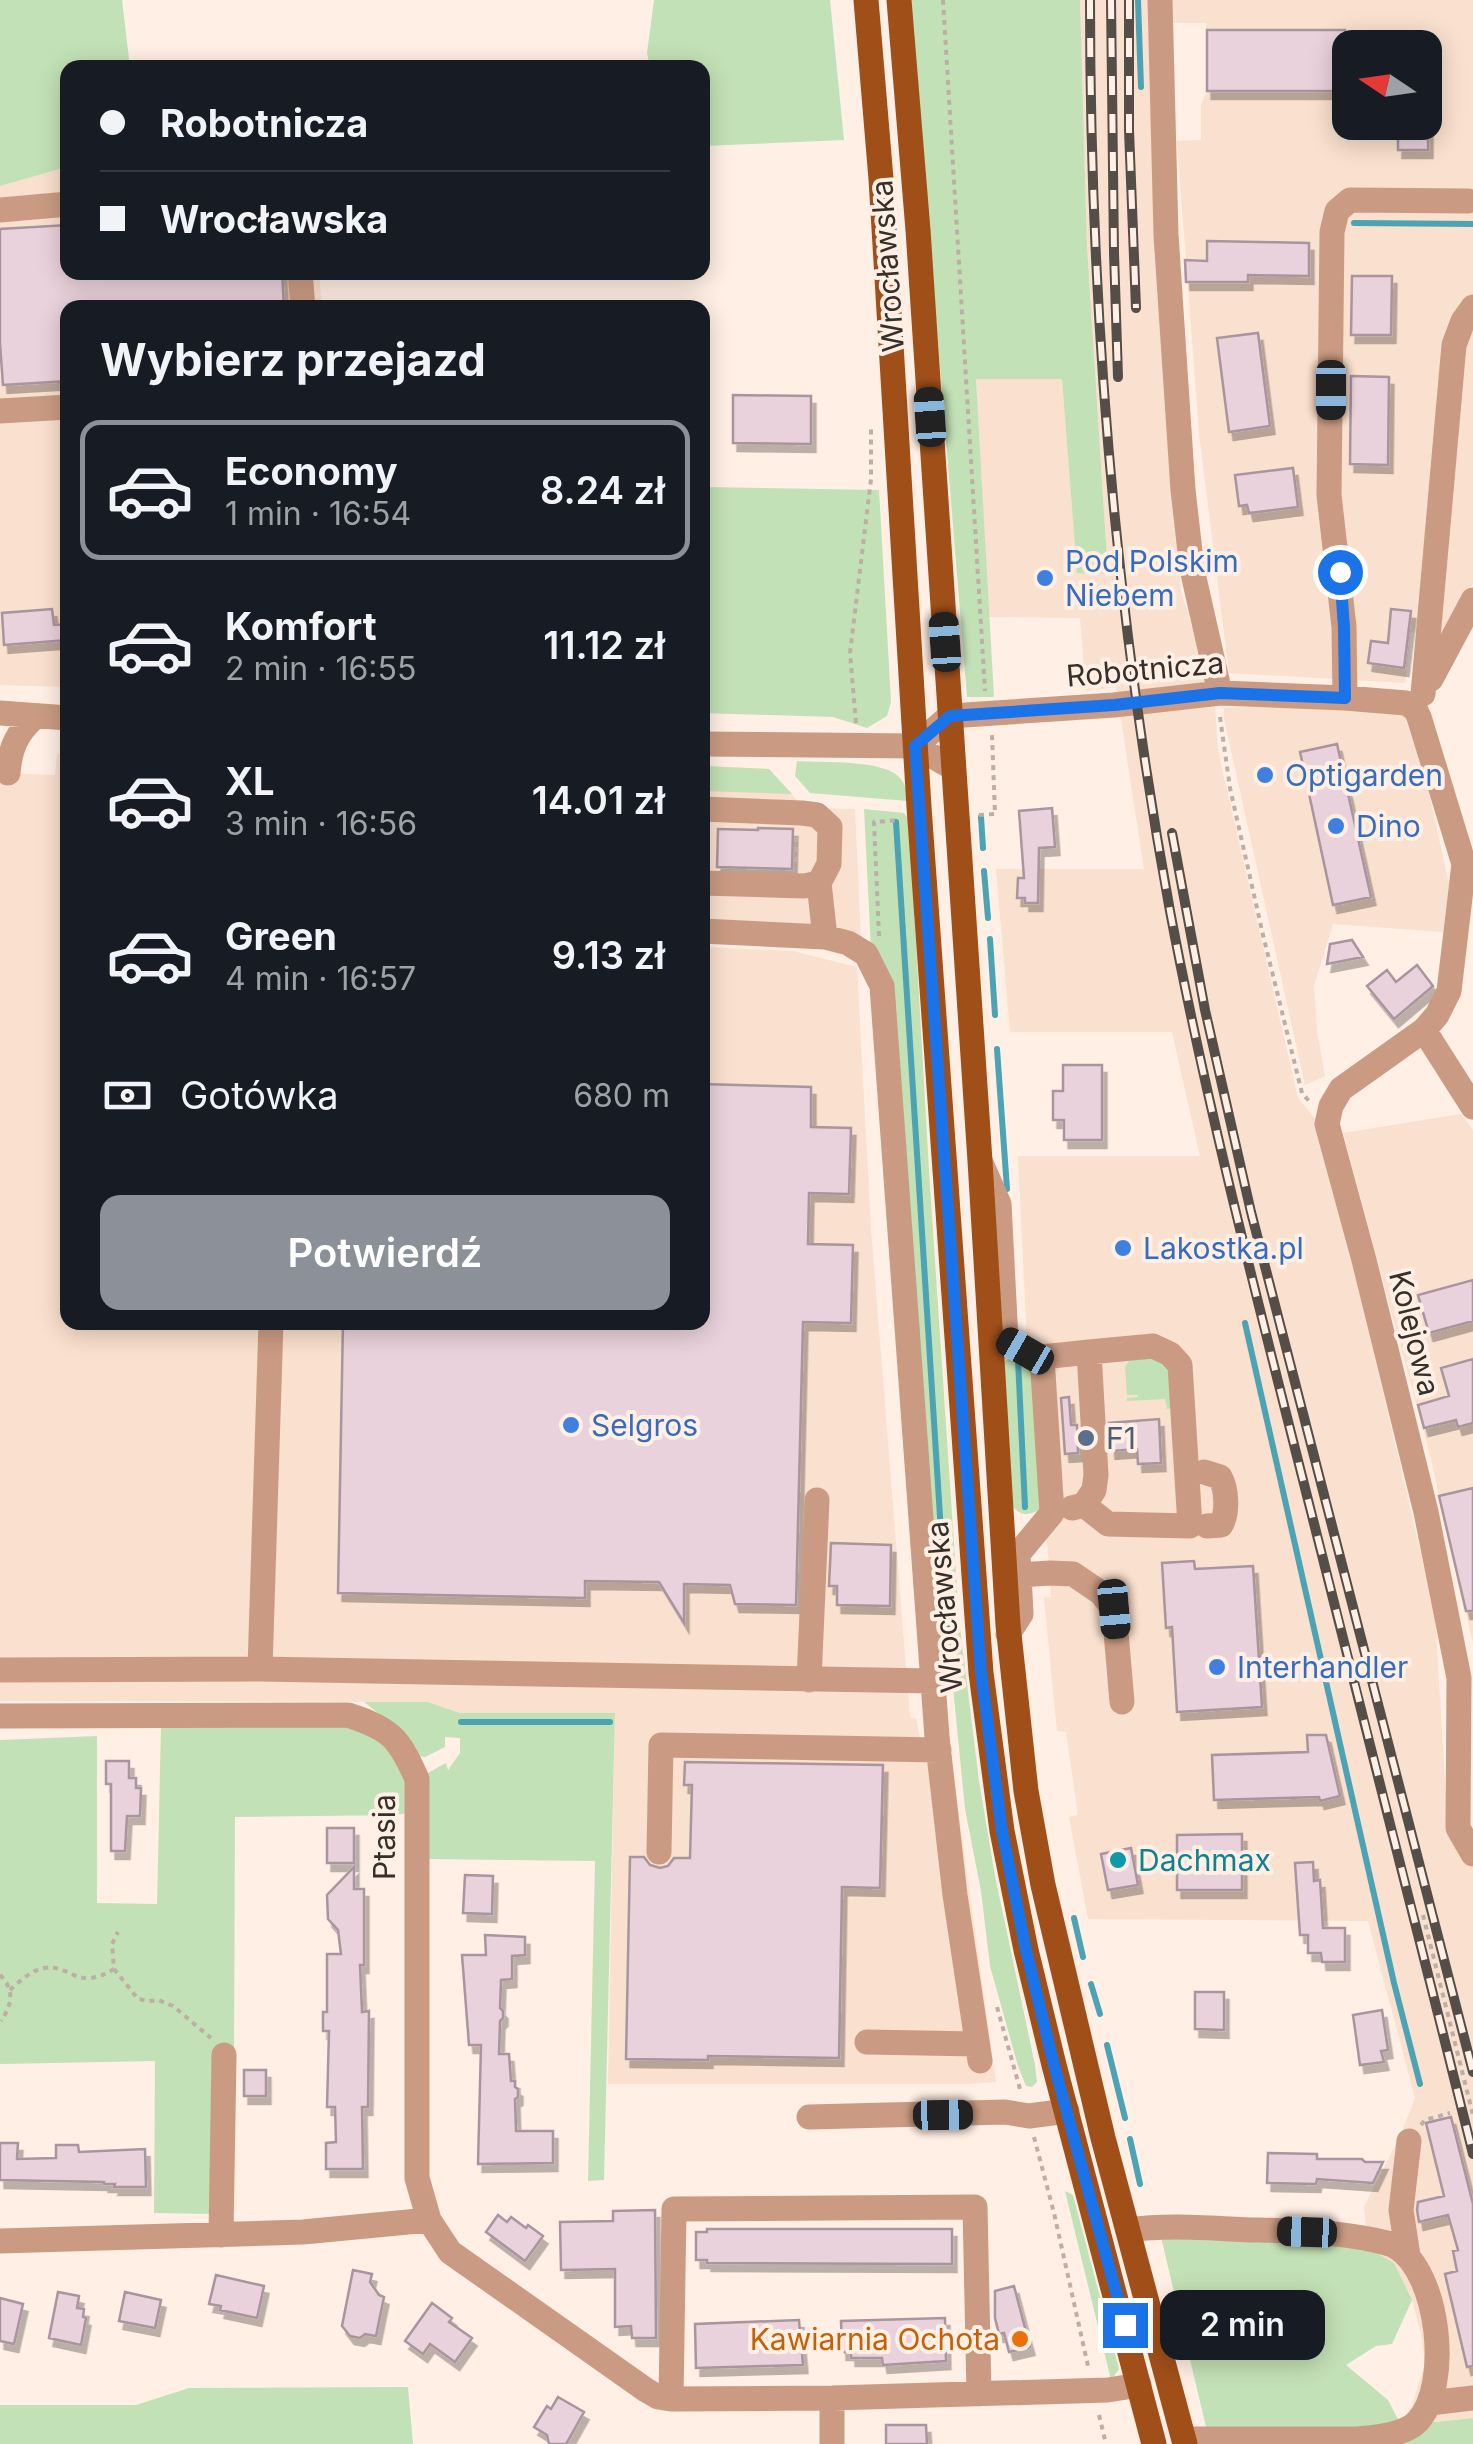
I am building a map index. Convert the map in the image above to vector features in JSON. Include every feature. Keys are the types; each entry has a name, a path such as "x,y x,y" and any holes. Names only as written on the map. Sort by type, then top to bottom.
{"main road":[{"name":"Wrocławska","path":"866,0 981,1673 1002,1831 1026,1950 1154,2444"},
{"name":"Wrocławska","path":"899,0 918,230 1008,1634 1026,1791 1043,1884 1103,2138 1184,2441"}],"street":[{"path":"1160,0 1166,235 1183,490 1192,569 1220,693"},
{"path":"1345,698 1344,627 1330,495 1332,232 1337,211 1350,200 1468,201"},
{"path":"0,210 60,205"},
{"path":"1327,1124 1341,1089 1424,1030 1438,1016 1449,991 1469,864 1419,716 1419,702 1454,346 1473,307"},
{"path":"0,411 60,407"},
{"path":"1419,702 1473,600"},
{"name":"Robotnicza","path":"950,716 1220,693 1419,702"},
{"path":"0,713 60,718"},
{"path":"8,773 14,741 36,716"},
{"path":"915,746 950,716"},
{"path":"710,744 915,746 953,768"},
{"path":"710,809 797,812 817,815 830,827 830,864 812,885 808,924 799,936"},
{"path":"710,883 812,885"},
{"path":"812,885 825,938"},
{"path":"710,932 825,938 848,944 866,954 878,974 885,1002 939,1750 978,2053 867,2042"},
{"path":"1424,1030 1473,1107"},
{"name":"Kolejowa","path":"1327,1124 1364,1260 1466,1683 1458,1828 1473,1854"},
{"path":"980,1161 999,1204 1006,1340 1042,1357 1153,1346 1170,1354 1180,1365 1196,1473 1199,1526"},
{"path":"260,1670 271,1330"},
{"path":"1008,1634 1021,1614 1018,1554 1052,1514 1084,1505 1094,1490 1089,1352"},
{"path":"1042,1357 1052,1514"},
{"path":"1084,1505 1108,1524 1220,1525 1224,1518 1224,1484 1220,1477 1196,1473"},
{"path":"809,1680 817,1500"},
{"path":"1020,1575 1073,1574 1100,1593 1114,1609 1122,1702"},
{"path":"0,1670 260,1670 933,1681"},
{"name":"Ptasia","path":"0,1716 348,1714 391,1735 404,1750 417,1779 417,2178 429,2220 450,2252 646,2390 671,2398 832,2398 1093,2390 1139,2385"},
{"path":"658,1852 661,1745 939,1750"},
{"path":"221,2235 224,2055"},
{"path":"809,2117 1005,2112 1029,2116 1067,2111"},
{"path":"1408,2256 1401,2210 1410,2141"},
{"path":"671,2398 674,2209 975,2207 978,2394"},
{"path":"0,2241 303,2232 429,2220"},
{"path":"1128,2230 1152,2226 1342,2233 1394,2244 1413,2260 1435,2325 1439,2351 1430,2403 1414,2425 1358,2440 1184,2441"},
{"path":"832,2398 832,2444"},
{"path":"1430,2403 1473,2398"}],"path":[{"path":"943,0 987,714"},
{"path":"856,726 850,652 871,479 871,428"},
{"path":"1220,693 1220,728 1230,788 1285,1027 1302,1093 1327,1124"},
{"path":"1423,1915 1473,2116"},
{"path":"118,1932 112,1944 114,1968 133,1995 173,2006 195,2022 222,2048 224,2055"},
{"path":"10,1990 40,1969 92,1978 114,1968"},
{"path":"0,1975 8,1983 11,2002 0,2021"},
{"path":"996,2002 1054,2213 1106,2444"},
{"path":"1410,2141 1425,2120 1450,2113"}],"shaded area":[{"path":"1080,0 1152,0 1156,223 1181,591 1215,705 1218,751 1298,1098 1320,1125 1435,1614 1447,1816 1473,1868 1473,2418 1399,2425 1412,2406 1425,2363 1421,2334 1412,2300 1368,2248 1364,2207 1415,2098 1368,1921 1088,1919 1069,1817 1078,1815 1066,1732 1057,1731 1044,1598 1051,1597 1050,1573 1027,1342 1018,1156 1200,1156 1172,1032 1010,1032 996,869 1144,869 1116,687 1086,691 1080,618 989,617 976,379 1062,378 1077,572 1108,574 1087,246"},
{"path":"1169,0 1473,0 1473,584 1441,638 1411,632 1405,683 1229,673 1199,433 1177,141 1201,140 1201,105 1207,91 1206,23 1169,23"},
{"path":"60,169 60,280 320,280 321,300 60,300 60,687 0,685 0,186"},
{"path":"1276,706 1411,712 1449,884 1443,932 1333,924 1314,986 1325,1076 1305,1085 1224,719 1224,708"},
{"path":"60,754 60,1330 710,1330 710,947 793,951 857,967 871,1229 910,1717 916,1718 920,1737 951,1758 996,2082 608,2084 615,1713 460,1713 428,1702 0,1701 0,773 55,775"},
{"path":"710,766 769,769 804,808 855,809 861,940 710,926"},
{"path":"1461,1114 1473,1130 1473,1643 1428,1447 1343,1133"}],"green space":[{"path":"0,0 122,0 129,60 60,60 60,169 0,186"},
{"path":"654,0 830,0 844,140 710,146 710,60 648,60"},
{"path":"910,0 1080,0 1087,246 1108,574 1077,573 1062,379 976,379 994,697 967,697"},
{"path":"710,487 879,490 891,702 887,716 867,728 833,717 710,713"},
{"path":"797,761 881,768 900,778 908,801 810,793 795,776"},
{"path":"710,766 769,769 792,794 710,791"},
{"path":"864,809 904,813 909,820 959,1619 995,1876 1035,2065 1037,2082 1032,2087 1026,2086 1018,2066 990,1966 965,1809 950,1657 941,1646 871,949"},
{"path":"1157,1356 1171,1366 1176,1408 1167,1409 1165,1399 1127,1401 1138,1397 1127,1395 1125,1367 1129,1361"},
{"path":"1010,1358 1022,1359 1035,1377 1046,1503 1029,1514 1012,1506 1002,1363"},
{"path":"364,1702 428,1702 460,1713 615,1713 604,2180 588,2181 595,1861 427,1859 426,1774 446,1763 448,1770 460,1753 460,1738 445,1737 445,1747 425,1757 418,1756 400,1730"},
{"path":"341,1725 369,1736 393,1754 404,1777 408,1813 235,1817 234,2060 213,2214 154,2213 155,2061 0,2064 0,1740 97,1736 97,1903 157,1904 161,1726"},
{"path":"1065,2191 1073,2195 1119,2369 1111,2380"},
{"path":"1161,2237 1337,2242 1368,2248 1394,2263 1412,2300 1392,2344 1376,2346 1346,2365 1388,2400 1400,2423 1356,2431 1207,2431"},
{"path":"408,2387 413,2444 0,2444 0,2405 136,2405 189,2388"},
{"path":"1473,2418 1473,2444 1387,2444 1425,2423"}],"building":[{"path":"1207,30 1332,30 1332,91 1207,91"},
{"path":"1398,140 1428,140 1428,150 1398,150"},
{"path":"60,225 60,280 282,280 284,300 60,300 60,381 3,385 0,229"},
{"path":"1207,241 1309,243 1309,276 1248,275 1248,282 1186,282 1185,260 1207,261"},
{"path":"1352,276 1392,276 1391,335 1351,335"},
{"path":"1258,333 1270,426 1229,432 1217,338"},
{"path":"1351,376 1389,377 1388,465 1350,464"},
{"path":"733,395 811,396 811,444 733,443"},
{"path":"1293,468 1298,507 1249,513 1247,505 1239,506 1235,475"},
{"path":"52,609 54,625 60,625 60,641 4,645 2,613"},
{"path":"1391,609 1411,611 1404,668 1368,663 1371,641 1388,643"},
{"name":"Dino","path":"1337,744 1371,897 1333,905 1300,752"},
{"path":"1052,808 1055,847 1039,848 1038,903 1025,903 1025,898 1017,898 1018,878 1024,878 1019,811"},
{"path":"718,829 793,829 792,869 717,867"},
{"path":"1352,940 1363,957 1327,964 1330,944"},
{"path":"1417,965 1433,986 1394,1019 1367,986 1387,970 1396,982"},
{"path":"1063,1065 1102,1065 1102,1140 1064,1140 1064,1120 1053,1120 1053,1091 1063,1091"},
{"name":"Selgros","path":"710,1084 811,1087 811,1127 851,1128 849,1194 809,1193 808,1244 853,1245 851,1323 803,1322 796,1605 735,1604 730,1585 684,1584 684,1623 659,1582 585,1581 585,1598 338,1593 343,1330 710,1330"},
{"path":"1473,1280 1473,1321 1429,1333 1418,1295"},
{"path":"1473,1359 1473,1423 1458,1427 1456,1420 1424,1428 1418,1405 1449,1396 1441,1368"},
{"path":"1069,1397 1071,1425 1077,1425 1078,1453 1065,1454 1061,1398"},
{"path":"1159,1419 1161,1463 1138,1464 1137,1449 1111,1451 1109,1423"},
{"path":"1473,1488 1473,1611 1466,1611 1439,1496"},
{"path":"831,1543 891,1545 890,1606 837,1605 837,1586 829,1586"},
{"name":"Interhandler","path":"1194,1561 1195,1569 1253,1566 1262,1707 1177,1712 1172,1627 1166,1628 1162,1563"},
{"path":"1307,1735 1326,1735 1340,1796 1320,1801 1319,1797 1214,1800 1212,1755 1308,1752"},
{"path":"106,1761 129,1761 129,1778 136,1778 136,1788 141,1788 140,1816 127,1816 125,1851 111,1851 111,1784 106,1784"},
{"path":"685,1762 883,1765 880,1888 842,1887 839,2058 626,2059 630,1857 644,1857 650,1865 660,1868 668,1866 674,1858 690,1858 692,1785 684,1785"},
{"path":"327,1828 354,1828 354,1863 327,1863"},
{"path":"1242,1834 1242,1890 1177,1890 1177,1835"},
{"path":"1131,1848 1138,1885 1108,1890 1101,1854"},
{"path":"1313,1862 1314,1881 1320,1880 1323,1928 1345,1928 1345,1962 1322,1962 1321,1953 1308,1953 1308,1935 1300,1935 1295,1863"},
{"path":"354,1867 354,1889 364,1889 364,1965 360,1965 362,2012 369,2011 368,2107 362,2107 363,2169 326,2169 326,2143 336,2142 335,2107 327,2107 329,2031 323,2031 323,2012 327,2012 327,1954 341,1954 338,1930 328,1919 327,1895"},
{"path":"465,1875 493,1876 492,1914 463,1913"},
{"path":"485,1935 525,1937 525,1955 512,1956 512,1979 501,1980 503,2018 499,2054 509,2054 511,2081 515,2081 518,2089 516,2131 553,2131 553,2163 478,2164 481,2045 469,2045 462,1955 486,1955"},
{"path":"1195,1992 1224,1992 1224,2030 1195,2029"},
{"path":"1382,2010 1388,2050 1381,2051 1384,2062 1360,2065 1353,2015"},
{"path":"244,2070 266,2070 266,2096 244,2096"},
{"path":"1451,2117 1473,2204 1473,2366 1467,2367 1445,2274 1457,2271 1453,2251 1458,2250 1448,2215 1419,2222 1417,2210 1418,2202 1444,2196 1426,2123"},
{"path":"0,2143 18,2143 17,2159 56,2158 56,2145 78,2145 79,2152 145,2149 146,2187 0,2180"},
{"path":"1268,2153 1383,2162 1373,2183 1317,2179 1316,2184 1267,2183"},
{"path":"655,2210 656,2338 632,2338 631,2326 615,2327 615,2269 561,2270 560,2222 613,2221 613,2211"},
{"path":"498,2215 507,2222 511,2217 543,2236 525,2261 486,2232"},
{"path":"952,2229 952,2264 707,2263 696,2260 696,2232"},
{"path":"353,2270 372,2274 370,2282 384,2297 376,2336 350,2336 342,2326"},
{"path":"216,2275 264,2286 257,2318 209,2304"},
{"path":"1014,2286 1030,2347 1009,2352 995,2318 995,2291"},
{"path":"58,2292 79,2296 77,2308 84,2309 86,2318 81,2345 49,2338"},
{"path":"125,2292 161,2300 155,2328 119,2321"},
{"path":"0,2298 23,2304 14,2344 0,2341"},
{"path":"432,2303 452,2318 449,2322 472,2338 455,2362 430,2344 423,2354 405,2341"},
{"path":"945,2318 946,2361 883,2365 882,2358 851,2358 851,2352 842,2352 841,2321"},
{"path":"799,2320 803,2365 696,2368 695,2324"},
{"path":"558,2397 584,2412 566,2444 549,2444 547,2435 534,2427"},
{"path":"886,2425 926,2425 927,2444 886,2444"}],"waterway":[{"path":"1138,0 1141,87"},
{"path":"1354,223 1473,224"},
{"path":"981,817 983,848"},
{"path":"896,822 947,1627"},
{"path":"984,871 988,918"},
{"path":"990,939 995,1015"},
{"path":"997,1049 1007,1189"},
{"path":"1245,1323 1420,2084"},
{"path":"1018,1360 1025,1507"},
{"path":"461,1722 610,1722"},
{"path":"1074,1918 1083,1957"},
{"path":"1091,1984 1100,2014"},
{"path":"1107,2045 1125,2118"},
{"path":"1130,2139 1140,2184"}],"railway":[{"path":"1090,0 1095,229 1109,457 1134,685 1170,911 1232,1196 1473,2154"},
{"path":"1111,0 1118,377"},
{"path":"1129,0 1136,308"},
{"path":"1172,833 1205,1010 1251,1212 1473,2072"}],"place":[{"name":"Pod Polskim Niebem","path":"1045,578"},
{"name":"Optigarden","path":"1265,775"},
{"name":"Dino","path":"1336,826"},
{"name":"Lakostka.pl","path":"1123,1248"},
{"name":"Selgros","path":"571,1425"},
{"name":"F1","path":"1086,1438"},
{"name":"Interhandler","path":"1217,1667"},
{"name":"Dachmax","path":"1118,1860"},
{"name":"Kawiarnia Ochota","path":"1020,2339"}],"route":[{"path":"1125,2325 1054,2065 1002,1831 981,1673 915,746 950,716 1220,693 1345,698 1340,572"}]}
